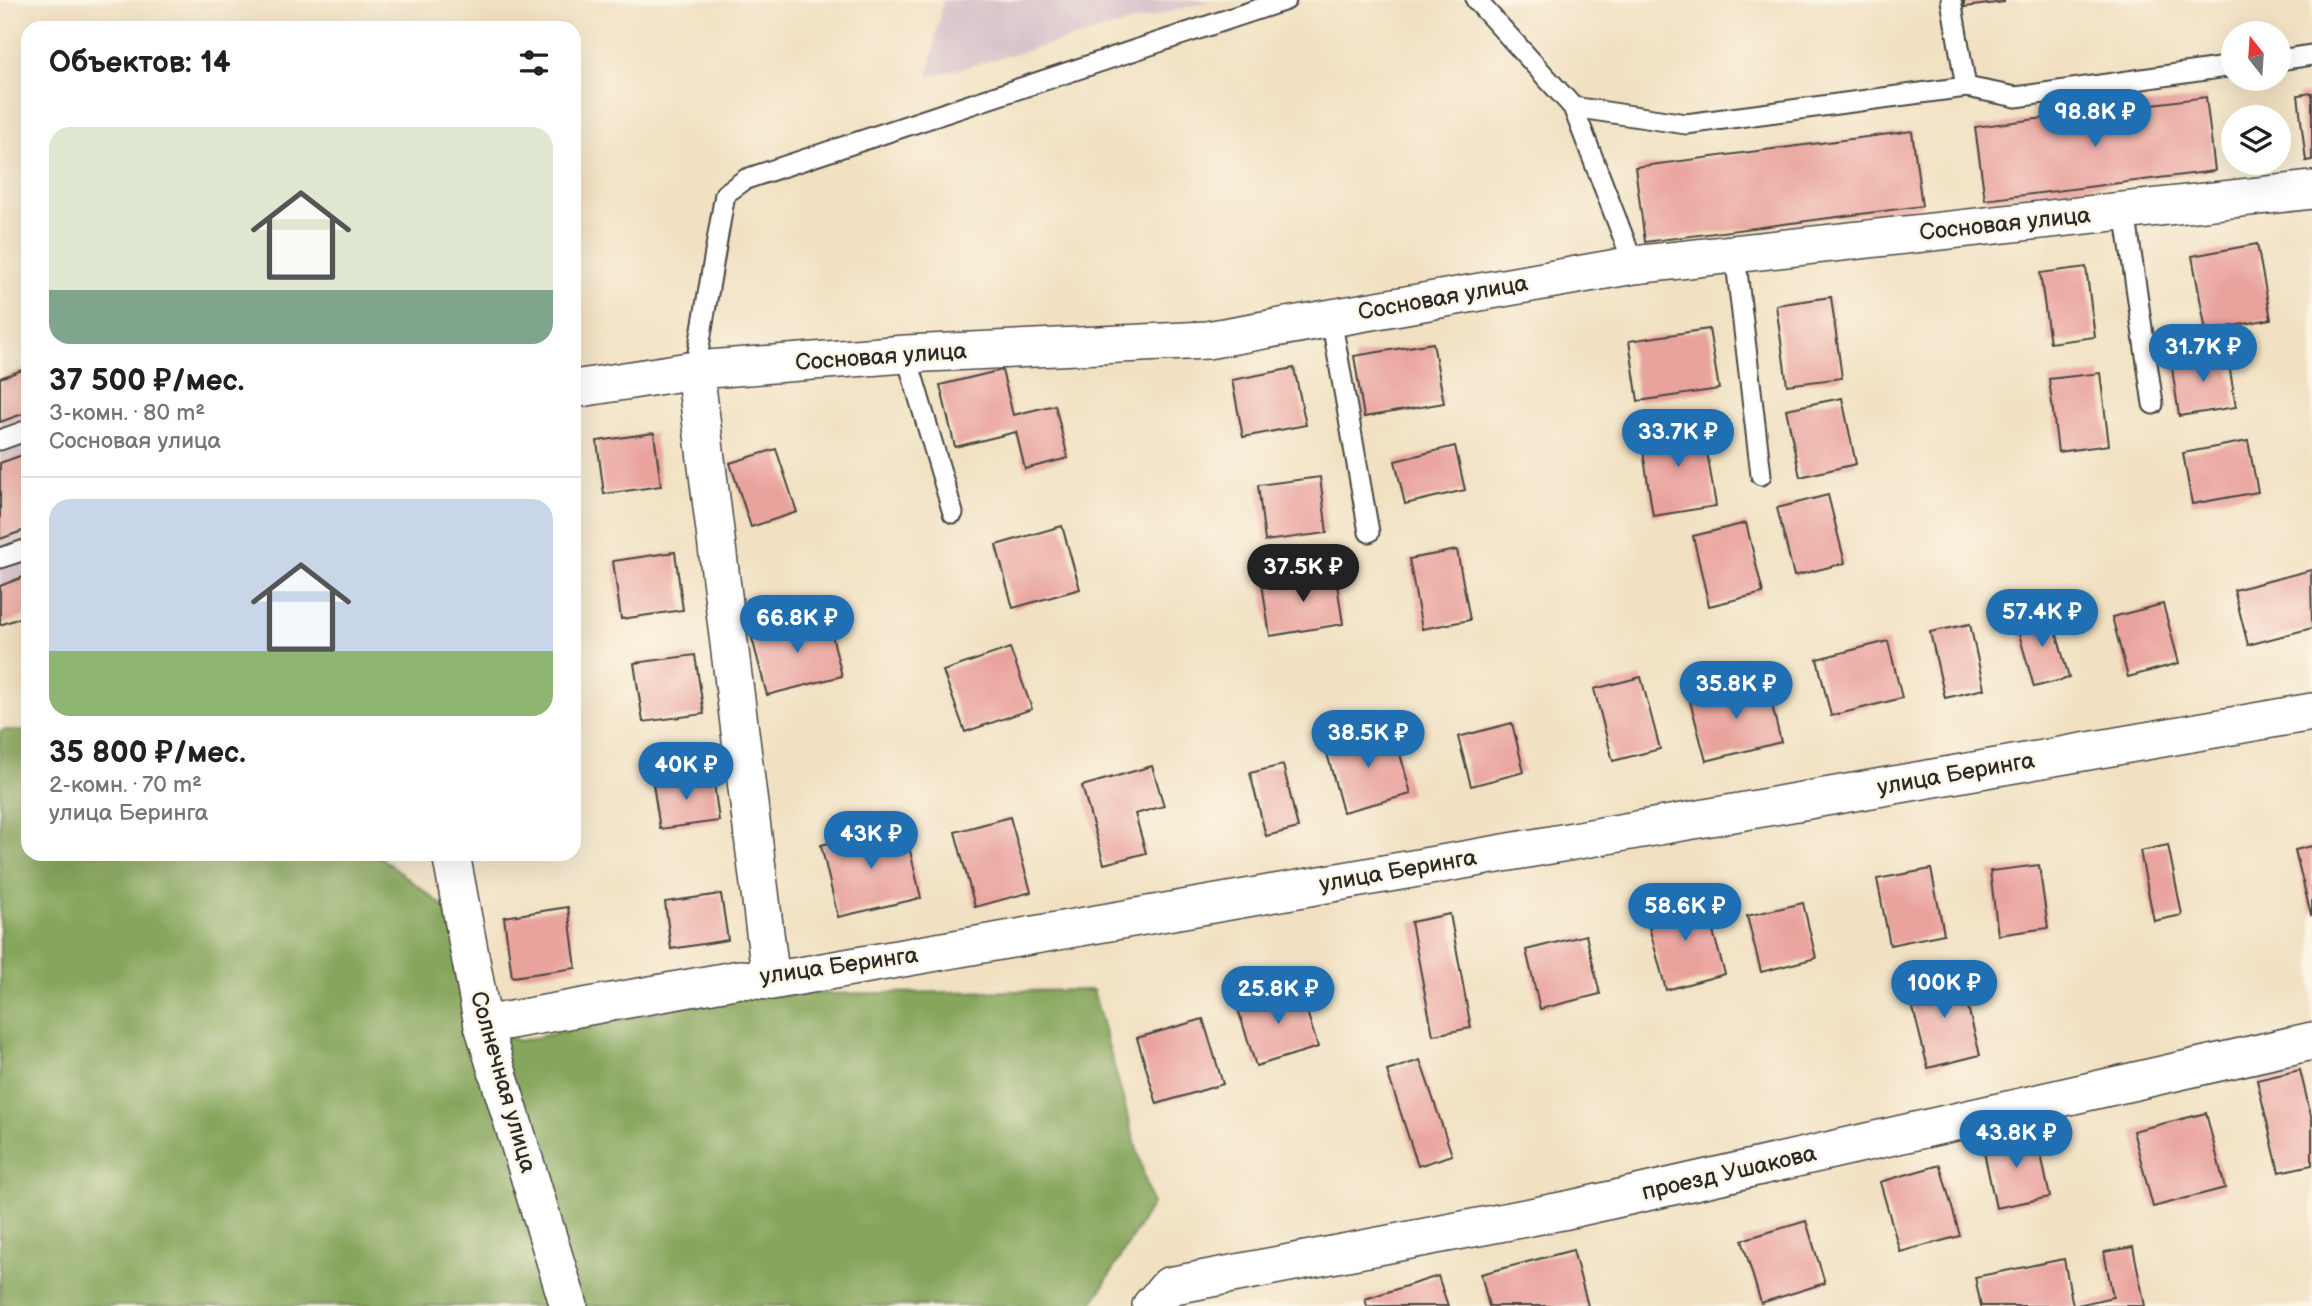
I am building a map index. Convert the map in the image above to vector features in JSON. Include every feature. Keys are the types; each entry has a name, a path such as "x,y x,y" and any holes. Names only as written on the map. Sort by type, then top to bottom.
{"street":[{"name":"Сосновая улица","path":"581,387 695,370 906,354 1207,340 1634,265 2312,190"},
{"path":"695,370 771,981"},
{"name":"улица Беринга","path":"483,1025 740,979 771,981 2312,712"},
{"name":"Солнечная улица","path":"452,861 483,1025 569,1306"},
{"name":"проезд Ушакова","path":"1151,1306 1169,1286 1567,1210 2312,1041"}],"lane":[{"path":"695,370 725,194 746,180 1286,0"},
{"path":"1476,0 1573,107 1634,265"},
{"path":"1951,0 1966,87"},
{"path":"2291,58 2312,55"},
{"path":"1573,107 1686,124 1966,87 2016,97 2221,68"},
{"path":"2125,211 2153,404"},
{"path":"1735,254 1761,475"},
{"path":"1331,318 1369,532"},
{"path":"906,354 953,513"},
{"path":"0,440 21,432"},
{"path":"0,558 21,551"}],"shaded area":[{"path":"943,0 1215,0 928,77"},
{"path":"21,370 21,618 0,625 0,378"}],"green space":[{"path":"0,731 21,731 21,861 385,861 455,915 483,1025 519,1041 735,995 1093,990 1152,1204 1091,1306 0,1306"}],"building":[{"path":"1964,0 2004,0 2004,2 1964,7"},
{"path":"2312,93 2312,160 2306,161 2298,95"},
{"path":"2206,97 2215,171 1985,200 1975,127"},
{"path":"1912,131 1922,206 1645,242 1635,167"},
{"path":"2257,244 2271,319 2206,331 2192,256"},
{"path":"2086,267 2095,337 2050,343 2040,273"},
{"path":"1831,297 1842,378 1787,385 1776,305"},
{"path":"1709,329 1719,389 1638,401 1629,341"},
{"path":"1433,343 1444,403 1364,417 1354,356"},
{"path":"2227,352 2236,407 2179,416 2171,361"},
{"path":"1294,368 1306,425 1243,437 1232,380"},
{"path":"21,370 21,414 0,422 0,378"},
{"path":"1002,370 1013,415 1055,405 1068,458 1025,469 1016,432 955,447 940,385"},
{"path":"2100,373 2109,445 2058,452 2049,379"},
{"path":"1842,398 1856,464 1800,477 1786,409"},
{"path":"1702,422 1716,506 1653,516 1640,432"},
{"path":"654,433 661,486 604,494 597,441"},
{"path":"2248,441 2258,492 2192,504 2183,453"},
{"path":"1455,446 1465,490 1405,504 1395,461"},
{"path":"776,449 797,512 751,527 730,463"},
{"path":"21,456 21,532 0,539 0,463"},
{"path":"1320,477 1327,533 1265,541 1258,485"},
{"path":"1828,495 1845,563 1794,576 1777,508"},
{"path":"1746,523 1763,593 1709,606 1693,536"},
{"path":"1062,526 1080,589 1013,608 996,545"},
{"path":"1457,550 1470,620 1422,629 1409,559"},
{"path":"675,552 683,610 621,619 613,561"},
{"path":"2311,570 2312,628 2248,645 2234,590"},
{"path":"1335,571 1343,624 1270,636 1262,584"},
{"path":"21,578 21,618 0,625 0,586"},
{"path":"2163,604 2179,663 2128,677 2112,617"},
{"path":"2050,610 2069,678 2034,687 2015,620"},
{"path":"827,615 842,676 767,695 751,634"},
{"path":"1970,624 1984,689 1945,698 1930,632"},
{"path":"1888,641 1902,698 1831,716 1817,659"},
{"path":"1010,648 1032,709 965,732 943,671"},
{"path":"695,655 704,714 643,722 634,663"},
{"path":"1641,677 1660,749 1613,761 1594,689"},
{"path":"1766,681 1781,742 1706,761 1690,701"},
{"path":"1512,723 1524,772 1471,786 1458,737"},
{"path":"1393,728 1411,794 1343,812 1325,746"},
{"path":"1283,765 1298,828 1266,836 1250,773"},
{"path":"1152,766 1164,806 1135,814 1146,853 1104,864 1082,786"},
{"path":"713,775 719,821 660,829 653,784"},
{"path":"1010,817 1031,892 975,907 955,832"},
{"path":"904,825 921,898 838,917 821,845"},
{"path":"2168,845 2182,915 2154,921 2140,851"},
{"path":"2312,846 2312,914 2311,915 2295,850"},
{"path":"2039,865 2048,928 1998,935 1990,871"},
{"path":"1931,869 1944,934 1890,945 1877,879"},
{"path":"721,894 728,940 671,949 665,902"},
{"path":"1703,896 1725,974 1666,990 1645,912"},
{"path":"1803,903 1816,958 1761,972 1747,916"},
{"path":"568,907 576,968 512,977 504,917"},
{"path":"1450,914 1471,1028 1433,1035 1411,922"},
{"path":"1586,935 1600,994 1540,1009 1526,950"},
{"path":"1959,971 1980,1055 1928,1068 1907,984"},
{"path":"1299,986 1318,1047 1256,1066 1237,1006"},
{"path":"1203,1019 1223,1084 1157,1104 1137,1038"},
{"path":"1420,1060 1452,1155 1418,1166 1387,1071"},
{"path":"2300,1070 2312,1120 2312,1165 2279,1172 2257,1080"},
{"path":"2206,1113 2225,1188 2153,1207 2133,1131"},
{"path":"2036,1131 2050,1197 1996,1208 1982,1143"},
{"path":"1940,1165 1960,1236 1900,1252 1880,1182"},
{"path":"1806,1221 1825,1283 1761,1303 1742,1240"},
{"path":"2133,1247 2145,1306 2073,1306 2113,1297 2104,1252"},
{"path":"1573,1250 1588,1306 1489,1306 1481,1274"},
{"path":"2064,1259 2073,1306 1981,1306 1975,1277"},
{"path":"1438,1276 1448,1306 1367,1306 1365,1299"}]}
